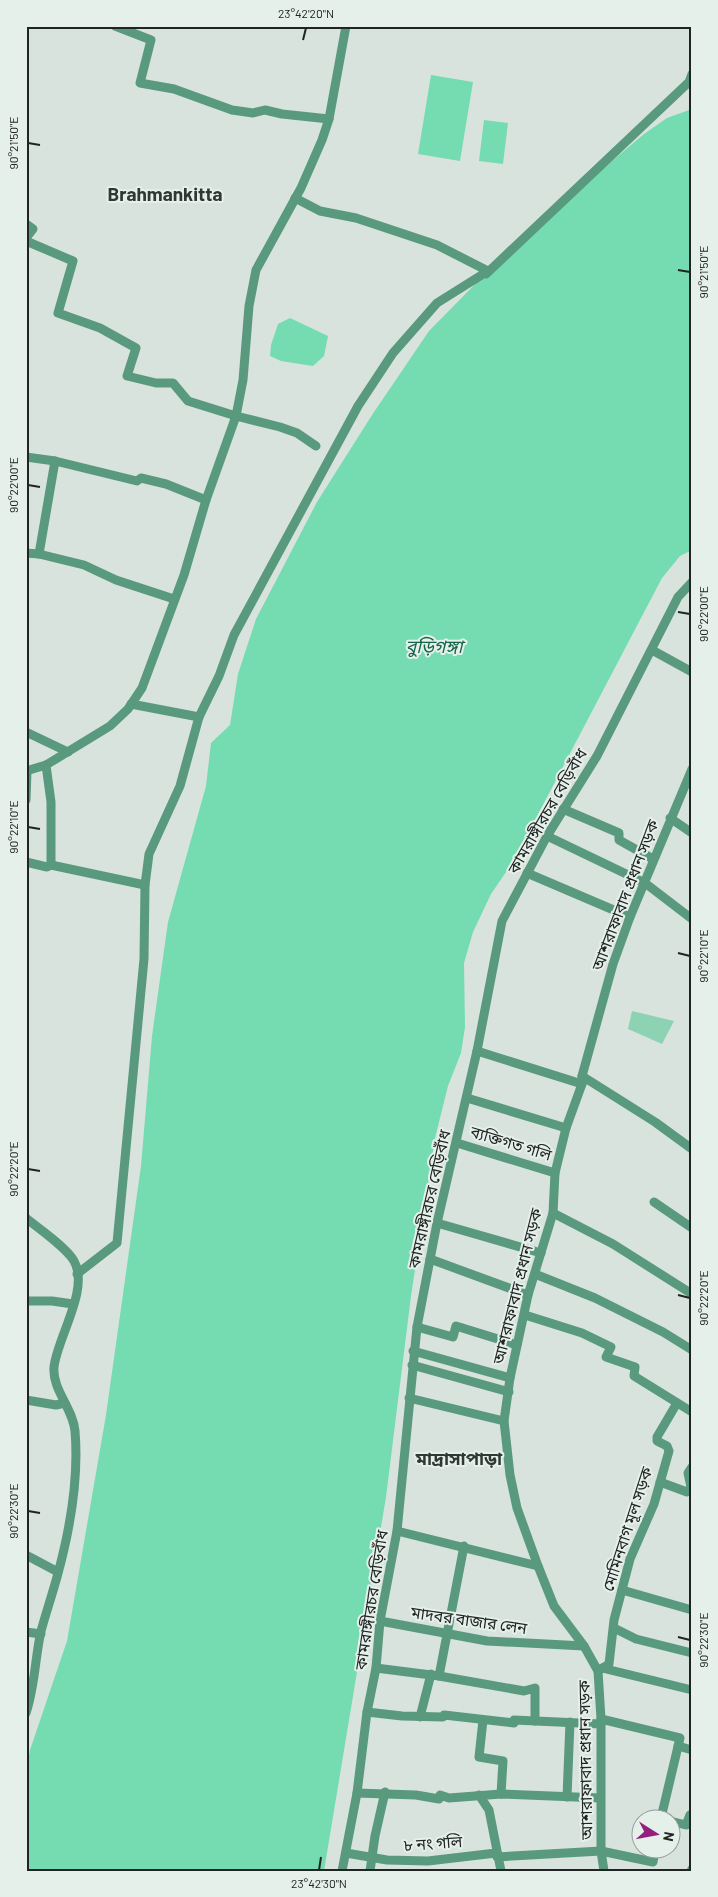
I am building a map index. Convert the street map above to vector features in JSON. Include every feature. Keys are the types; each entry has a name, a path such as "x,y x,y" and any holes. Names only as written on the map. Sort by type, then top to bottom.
{"street":[{"path":"115,26 151,40 140,83 174,89 232,110 254,112 265,110 282,114 328,119"},
{"path":"26,800 26,771 46,765 110,726 131,704 142,688 236,416 243,380 249,306 256,270 295,198 322,140 328,119 346,26"},
{"path":"475,284 689,82 692,74"},
{"path":"77,1274 117,1243 144,959 145,885 149,854 180,786 199,717 238,628 358,406 392,352 437,303 488,271 437,245 356,218 320,211 295,198"},
{"path":"26,224 33,229 26,238"},
{"path":"26,242 74,262 58,313 100,328 136,348 127,376 156,383 173,383 188,401 297,433 316,446"},
{"path":"26,457 55,461 137,480 141,478 166,484 206,500"},
{"path":"39,554 55,461"},
{"path":"26,552 84,564 116,580 174,599"},
{"name":"কামরাঙ্গীরচর বেড়িবাঁধ","path":"342,1871 358,1793 367,1712 376,1668 380,1621 396,1531 413,1351 417,1327 437,1223 477,1051 502,921 547,836 597,756 678,597 692,582"},
{"path":"652,650 692,672"},
{"path":"131,704 199,717"},
{"path":"26,732 68,752"},
{"path":"46,765 51,802 51,865"},
{"name":"আশরাফাবাদ প্রধান সড়ক","path":"604,1871 601,1850 600,1670 554,1606 538,1566 517,1508 510,1476 504,1421 510,1378 528,1296 553,1213 556,1173 566,1128 582,1080 613,964 653,859 692,769"},
{"path":"563,809 619,833 619,840 653,859"},
{"path":"670,818 692,833"},
{"path":"547,836 645,883 692,919"},
{"path":"26,862 47,867 51,865 145,885"},
{"path":"527,873 630,917"},
{"path":"477,1051 582,1080 655,1122 692,1149"},
{"path":"467,1098 566,1128"},
{"name":"ব্যক্তিগত গলি","path":"457,1143 556,1173"},
{"path":"654,1202 692,1228"},
{"path":"553,1213 613,1244 692,1294"},
{"path":"26,1218 74,1261 77,1274 73,1304 54,1370 55,1379 71,1411 75,1430 74,1488 71,1512 58,1572 30,1682 26,1713"},
{"path":"437,1223 541,1253"},
{"path":"430,1259 528,1296"},
{"path":"535,1274 595,1298 663,1332 692,1350"},
{"path":"26,1301 52,1301 73,1304"},
{"path":"525,1315 582,1333 611,1347 606,1358 635,1367 634,1376 692,1412"},
{"path":"417,1327 453,1337 456,1326 517,1345"},
{"path":"413,1351 510,1378"},
{"path":"412,1365 509,1392"},
{"path":"409,1398 504,1421"},
{"path":"26,1400 56,1405 65,1402"},
{"name":"মোমিনবাগ মূল সড়ক","path":"600,1670 609,1664 614,1628 630,1559 654,1504 669,1451 666,1446 657,1441 657,1437 677,1403"},
{"path":"660,1482 688,1492 691,1487 688,1473 692,1467"},
{"path":"396,1531 464,1546 538,1566"},
{"path":"420,1717 422,1700 435,1675 449,1633 464,1546"},
{"path":"26,1555 58,1572"},
{"path":"622,1590 692,1610"},
{"name":"মাদবর বাজার লেন","path":"380,1621 520,1644 584,1646"},
{"path":"614,1628 636,1639 692,1653"},
{"path":"26,1632 41,1634"},
{"path":"376,1668 435,1675 524,1691 535,1688 535,1720"},
{"path":"600,1670 692,1690"},
{"path":"367,1712 420,1717 443,1717 444,1715 514,1722 514,1720 601,1722 680,1738 664,1810"},
{"path":"482,1720 479,1756 503,1761 501,1794"},
{"path":"567,1797 570,1722"},
{"path":"678,1746 692,1750"},
{"path":"370,1871 385,1792"},
{"path":"358,1793 385,1792 439,1799 440,1794 449,1798 501,1794 600,1798"},
{"path":"480,1796 489,1810 501,1871"},
{"path":"680,1824 686,1826 690,1815 692,1816"},
{"name":"৮ নং গলি","path":"346,1853 387,1860 428,1861 497,1855 601,1850 630,1857"}],"shaded area":[{"path":"632,1011 674,1021 662,1044 628,1029"}],"water":[{"path":"431,75 473,82 460,161 418,154"},
{"name":"বুড়িগঙ্গা","path":"692,109 692,550 680,556 662,578 513,862 491,894 473,932 464,963 465,1027 461,1053 448,1086 435,1138 411,1296 386,1497 324,1871 26,1871 26,1771 30,1750 67,1641 106,1415 141,1166 152,1036 168,922 206,786 211,743 230,725 238,674 256,619 317,502 372,415 429,331 488,271 554,210 644,134 667,118"},
{"path":"484,120 508,123 503,164 479,161"},
{"path":"290,318 328,336 324,356 313,366 281,361 270,356 271,345 278,324"}],"district":[{"name":"Brahmankitta","path":"165,194"},
{"name":"মাদ্রাসাপাড়া","path":"459,1459"}]}
